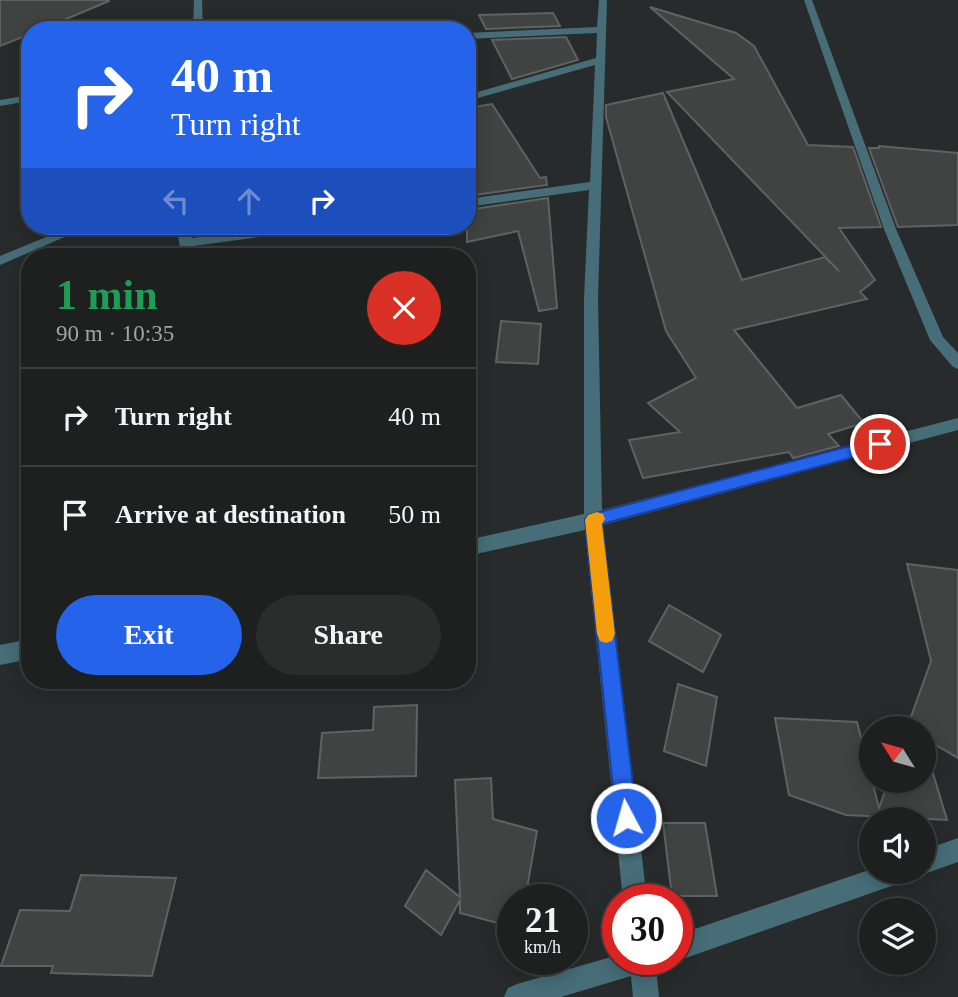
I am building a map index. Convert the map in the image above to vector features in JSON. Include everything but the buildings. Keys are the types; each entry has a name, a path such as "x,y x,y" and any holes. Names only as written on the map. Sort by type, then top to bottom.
{"street":[{"path":"198,0 198,21"},
{"path":"603,0 591,298 593,520 633,884"},
{"path":"807,0 890,229 937,340 958,363"},
{"path":"476,36 602,30"},
{"path":"476,95 601,60"},
{"path":"0,103 21,100"},
{"path":"476,203 596,185"},
{"path":"31,248 62,235"},
{"path":"198,248 266,235"},
{"path":"0,261 21,252"},
{"path":"476,546 593,520 958,424"},
{"path":"0,655 21,651"},
{"path":"936,858 958,850"},
{"path":"693,942 862,884"},
{"path":"517,997 602,971"},
{"path":"644,975 646,997"}],"slow traffic":[{"path":"597,519 593,520 606,634"}],"route":[{"path":"626,818 593,520 880,444"}]}
